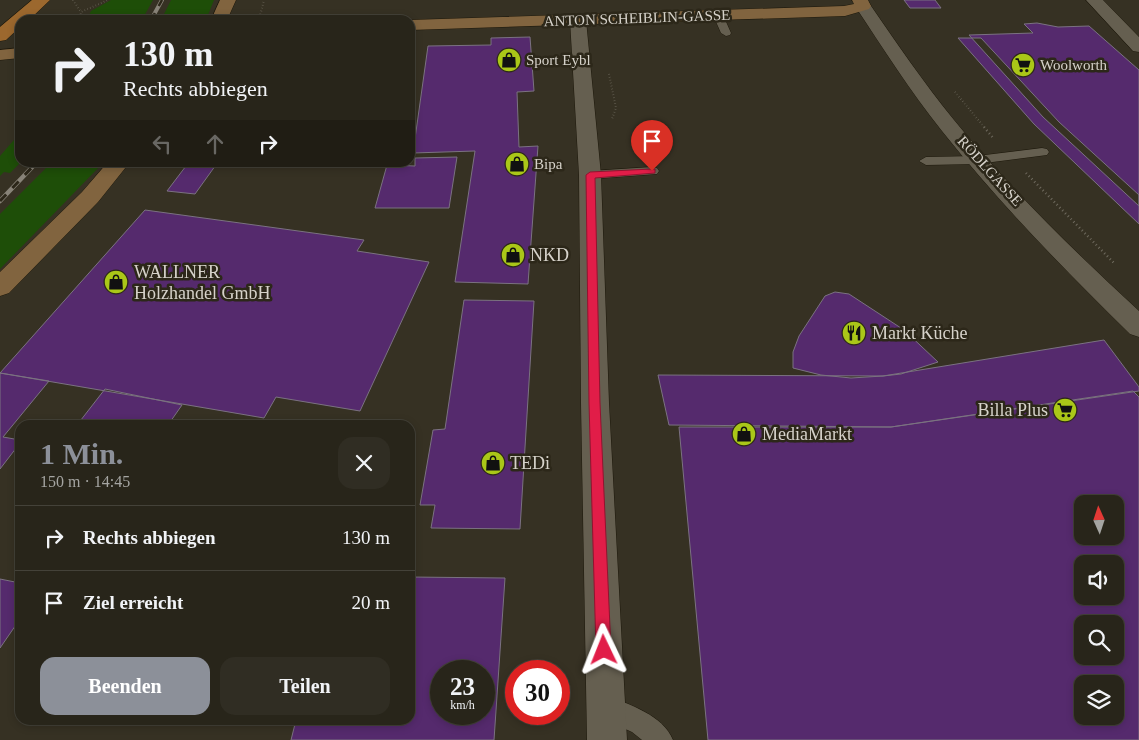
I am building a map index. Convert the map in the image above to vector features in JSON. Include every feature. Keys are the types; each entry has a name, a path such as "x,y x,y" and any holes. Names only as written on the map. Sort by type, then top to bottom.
{"main road":[{"path":"24,15 42,0"},
{"path":"0,36 15,23"}],"street":[{"path":"221,15 228,0"},
{"path":"1094,0 1139,47"},
{"name":"ANTON SCHEIBLIN-GASSE","path":"415,25 845,11 862,3"},
{"name":"RÖDLGASSE","path":"862,3 920,87 977,160 1102,292 1139,326"},
{"path":"578,20 590,175 594,403 607,740"},
{"path":"0,55 15,54"},
{"path":"0,287 90,197 116,167"}],"lane":[{"path":"718,15 726,33"},
{"path":"926,161 977,160 1042,152"},
{"path":"590,175 652,171"},
{"path":"606,707 641,724 661,740"}],"path":[{"path":"73,0 81,12 81,15"},
{"path":"81,12 108,0"},
{"path":"260,15 264,0"}],"green space":[{"path":"111,0 153,0 145,15 89,15 91,11"},
{"path":"171,0 214,0 208,15 164,15"},
{"path":"15,139 16,167 10,173 4,172 0,176 0,156"},
{"path":"47,167 99,167 0,269 0,214"}],"building":[{"path":"904,0 935,0 941,8 910,8"},
{"path":"1037,23 1058,27 1089,26 1139,70 1139,206 1043,117 969,35 1033,33 1024,24"},
{"path":"530,37 534,91 517,92 519,147 538,146 528,284 455,282 475,151 415,153 415,139 428,46 491,45 491,38"},
{"path":"958,38 981,38 1059,122 1139,195 1139,224 1034,124"},
{"path":"457,157 449,208 375,208 386,167 415,167 415,158"},
{"path":"185,167 214,167 195,194 167,191"},
{"path":"145,210 364,240 357,251 429,262 360,411 276,397 264,418 0,373"},
{"name":"Markt Küche","path":"835,292 849,294 904,330 938,362 901,374 851,378 821,375 793,368 793,352 799,336 825,296"},
{"path":"464,300 534,301 520,529 431,528 435,505 420,505 433,430 445,429"},
{"path":"1104,340 1139,387 1139,391 891,427 669,425 658,375 883,376"},
{"path":"0,373 49,381 15,420 3,437 15,439 15,450 0,469"},
{"path":"105,389 182,405 172,420 81,420"},
{"path":"1133,391 1139,397 1139,740 708,740 679,427 891,427"},
{"path":"415,577 505,578 494,740 291,740 295,725 415,725"},
{"path":"0,579 15,582 15,626 0,648"}],"railway":[{"path":"154,15 162,0"},
{"path":"0,201 32,167"}],"place":[{"name":"Sport Eybl","path":"509,60"},
{"name":"Woolworth","path":"1023,65"},
{"name":"Bipa","path":"517,164"},
{"name":"NKD","path":"513,255"},
{"name":"WALLNER Holzhandel GmbH","path":"116,282"},
{"name":"Markt Küche","path":"854,333"},
{"name":"Billa Plus","path":"1065,410"},
{"name":"MediaMarkt","path":"744,434"},
{"name":"TEDi","path":"493,463"}],"route":[{"path":"604,650 594,403 590,175 652,171"}]}
